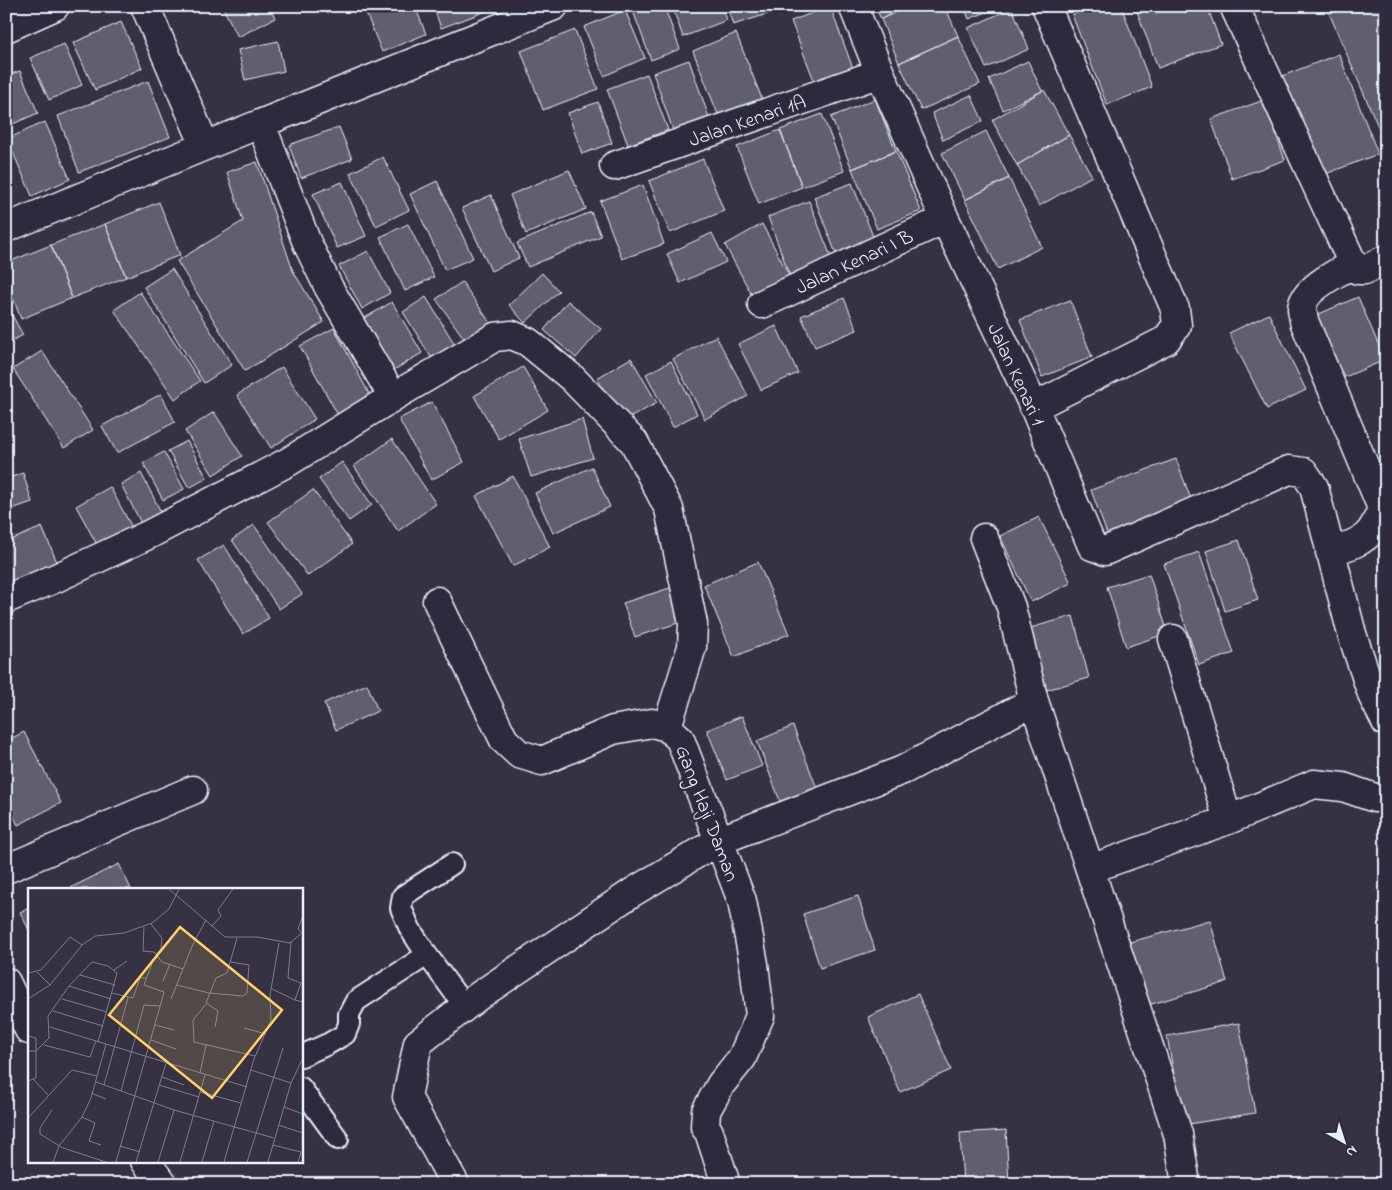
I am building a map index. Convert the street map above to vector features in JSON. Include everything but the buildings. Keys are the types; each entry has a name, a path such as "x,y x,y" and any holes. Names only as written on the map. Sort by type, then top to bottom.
{"street":[{"path":"6,28 55,6"},
{"path":"145,6 205,146"},
{"path":"6,228 554,6"},
{"name":"Jalan Kenari 1","path":"853,6 880,73 945,219 1034,407 1092,546 1105,551 1289,470 1304,472 1314,487 1330,552"},
{"path":"1034,407 1166,340 1177,325 1175,309 1046,6"},
{"path":"1234,6 1353,264 1358,270 1364,270 1386,259"},
{"name":"Jalan Kenari 1A","path":"614,166 880,73"},
{"path":"261,124 307,244 329,288 393,397"},
{"name":"Jalan Kenari I B","path":"762,304 945,219"},
{"path":"1353,264 1330,277 1308,294 1302,308 1304,321 1382,508 1377,523 1368,537 1355,544 1330,552 1355,643 1373,697 1386,722"},
{"path":"6,599 150,534 288,462 495,337 512,335 528,342 572,378 634,442 668,510 693,624 692,647 667,726"},
{"path":"984,538 1011,607 1034,701 1178,1134 1186,1184"},
{"name":"Gang Haji Daman","path":"437,601 504,740 519,754 542,760 613,730 652,723 667,726 680,739 742,901 754,964 760,1016 742,1058 721,1084 706,1110 705,1127 710,1132 726,1184"},
{"path":"1173,639 1228,820"},
{"path":"455,1184 407,1097 418,1043 480,994 633,892 718,841 903,770 1034,701"},
{"path":"1090,869 1228,820 1314,784 1343,787 1382,795"},
{"path":"6,869 193,790"},
{"path":"6,982 28,1028"},
{"path":"146,1162 163,1184"}],"lane":[{"path":"452,864 403,896 401,908 410,929 465,1007"},
{"path":"302,1056 345,1034 349,1024 349,1014 356,1001 427,955"},
{"path":"302,1089 338,1139"}]}
